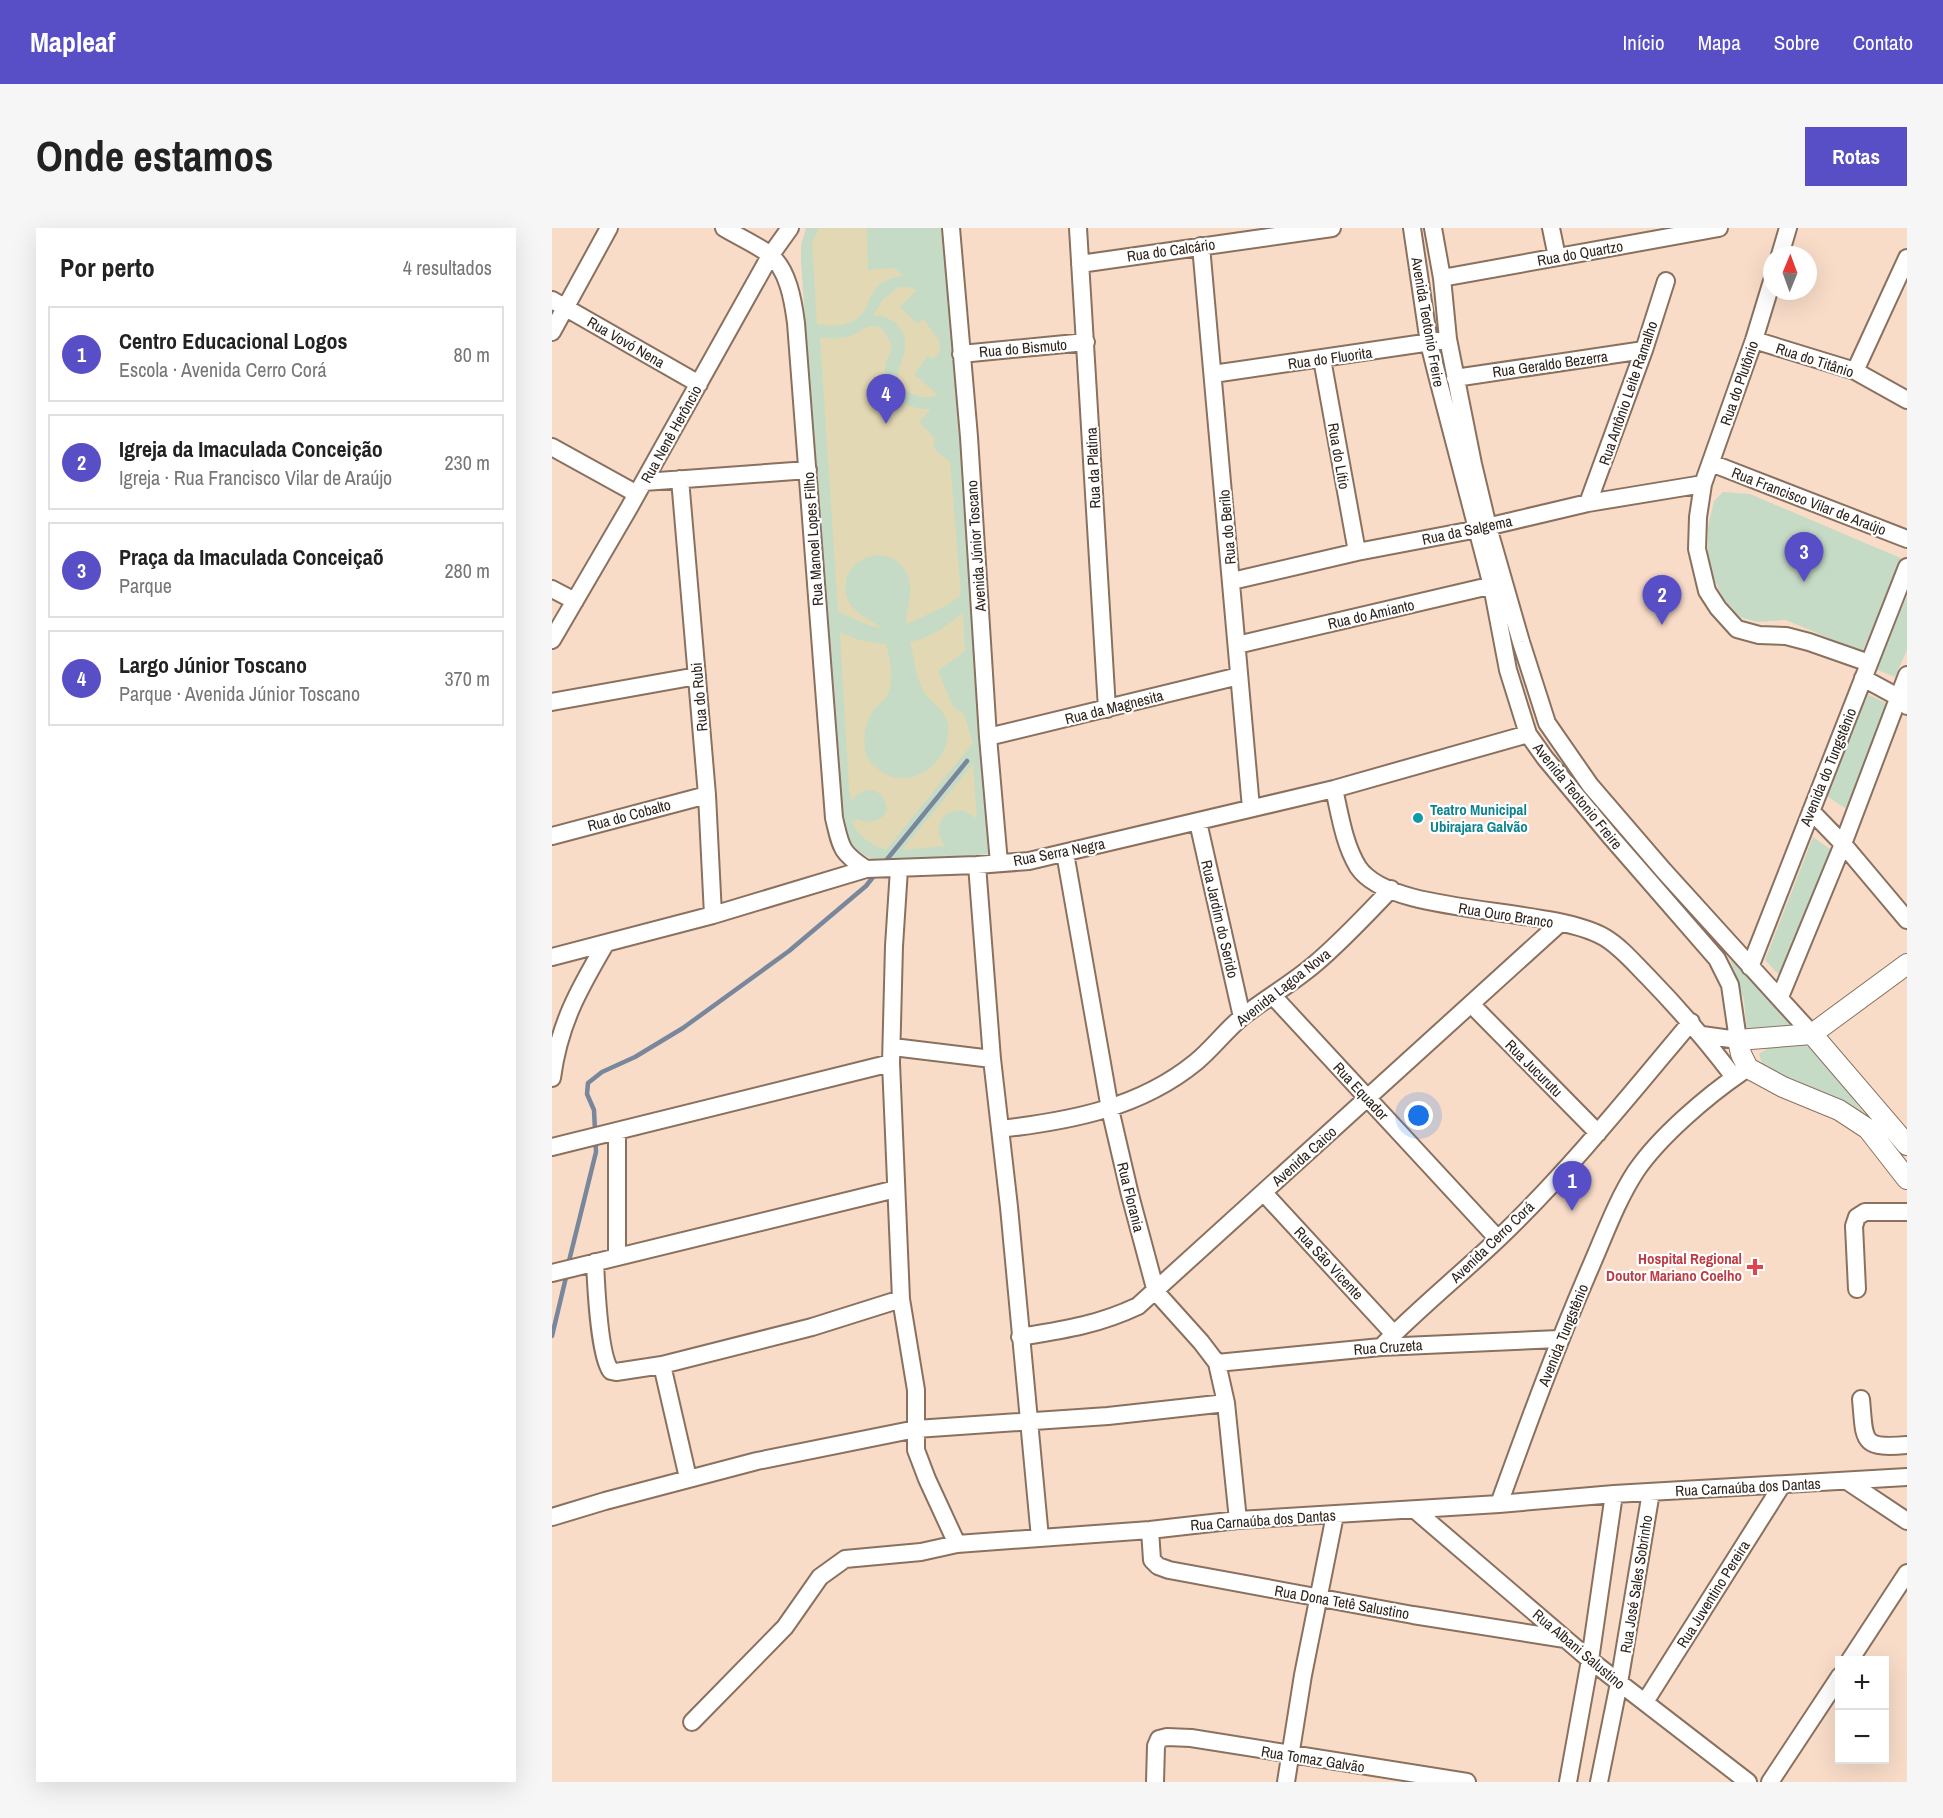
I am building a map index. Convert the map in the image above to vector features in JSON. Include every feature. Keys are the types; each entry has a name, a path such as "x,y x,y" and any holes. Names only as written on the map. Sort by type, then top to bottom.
{"main road":[{"path":"1738,1041 1812,1034 1907,964"},
{"name":"Avenida Teotonio Freire","path":"1812,1034 1907,1145"},
{"name":"Avenida Teotonio Freire","path":"1738,1041 1741,1072"},
{"path":"1741,1072 1839,1110 1868,1129 1906,1175"}],"street":[{"path":"552,332 559,303 609,228"},
{"name":"Rua Manoel Lopes Filho","path":"724,228 771,256 785,277 792,298 808,470 834,818 839,841 847,856 866,869"},
{"name":"Rua Nenê Herôncio","path":"552,640 771,256 790,228"},
{"name":"Avenida Júnior Toscano","path":"951,228 969,437 988,737 999,863"},
{"name":"Rua da Platina","path":"1078,228 1107,708"},
{"name":"Rua do Calcário","path":"1080,264 1332,228"},
{"name":"Avenida Teotonio Freire","path":"1412,228 1429,343 1498,584 1547,723 1590,785 1812,1034"},
{"name":"Avenida Teotonio Freire","path":"1433,228 1442,278 1448,339 1483,528"},
{"path":"1551,228 1557,257"},
{"name":"Rua do Quartzo","path":"1442,278 1669,233 1719,228"},
{"path":"1783,246 1788,228"},
{"name":"Rua do Berilo","path":"1202,246 1251,808"},
{"path":"1855,371 1907,258"},
{"name":"Rua Antônio Leite Ramalho","path":"1588,503 1644,350 1666,281"},
{"name":"Rua do Plutônio","path":"1702,484 1766,300"},
{"name":"Rua Vovó Nena","path":"559,303 699,384"},
{"name":"Rua do Fluorita","path":"1213,374 1448,339"},
{"name":"Rua do Titânio","path":"1754,340 1855,371 1907,400"},
{"name":"Rua do Bismuto","path":"961,354 1086,342"},
{"name":"Rua Geraldo Bezerra","path":"1455,378 1644,350"},
{"name":"Rua do Lítio","path":"1322,359 1357,552"},
{"path":"552,447 640,488 680,479 808,470"},
{"name":"Rua Francisco Vilar de Araújo","path":"1711,463 1907,539"},
{"name":"Rua do Rubi","path":"680,479 707,795 713,915"},
{"path":"1702,484 1697,549 1707,591 1724,615 1737,629 1759,635 1786,636 1809,642 1866,671 1902,701"},
{"name":"Rua da Salgema","path":"1232,582 1357,552 1483,528 1588,503 1702,484"},
{"name":"Avenida do Tungstênio","path":"1750,966 1907,567"},
{"name":"Avenida Teotonio Freire","path":"1498,584 1508,670 1528,734 1545,758 1641,872 1706,945 1725,972 1733,999 1738,1041"},
{"name":"Rua do Amianto","path":"1237,645 1498,584"},
{"path":"552,589 575,601"},
{"path":"1780,997 1902,701 1907,675"},
{"path":"552,702 697,676"},
{"name":"Rua da Magnesita","path":"988,737 1239,676"},
{"name":"Rua Serra Negra","path":"552,957 713,915 866,869 1029,861 1334,789 1528,734"},
{"name":"Rua Ouro Branco","path":"1334,789 1347,843 1359,868 1376,882 1413,897 1452,906 1531,916 1586,928 1613,944 1741,1072"},
{"name":"Rua do Cobalto","path":"552,836 707,795"},
{"path":"1811,811 1843,844 1907,920"},
{"name":"Rua Jardim do Serido","path":"1198,822 1242,1017"},
{"name":"Rua Florania","path":"1065,853 1110,1109 1130,1195 1156,1292 1202,1342 1217,1364 1226,1403 1238,1520"},
{"path":"1641,872 1656,861"},
{"path":"977,865 992,1059 1040,1538"},
{"path":"899,869 894,946 892,1055 901,1299 916,1390 916,1450 957,1544"},
{"name":"Avenida Lagoa Nova","path":"1000,1129 1050,1124 1110,1109 1146,1094 1197,1062 1242,1017 1316,964 1391,889"},
{"name":"Avenida Caico","path":"1020,1337 1084,1326 1112,1318 1138,1306 1560,923"},
{"path":"552,1077 556,1049 565,1020 584,980 606,943"},
{"name":"Rua Equador","path":"1274,996 1497,1239"},
{"name":"Rua Jucurutu","path":"1471,1004 1598,1133"},
{"name":"Avenida Cerro Corá","path":"1381,1347 1497,1239 1598,1133 1691,1022"},
{"path":"1702,1035 1738,1041"},
{"path":"552,1147 892,1055 992,1059"},
{"name":"Avenida Tungstênio","path":"1499,1504 1559,1339 1621,1198 1636,1171 1653,1150 1692,1111 1741,1072"},
{"path":"617,1131 617,1257"},
{"path":"552,1274 896,1189"},
{"name":"Rua São Vicente","path":"1264,1193 1394,1334"},
{"path":"1857,1289 1854,1226 1857,1218 1865,1212 1907,1212"},
{"path":"596,1262 597,1304 608,1367 611,1371 616,1372 662,1365 812,1327 901,1299"},
{"name":"Rua Cruzeta","path":"1217,1364 1381,1347 1559,1339"},
{"path":"662,1365 688,1478"},
{"path":"1861,1399 1864,1432 1869,1442 1881,1447 1907,1445"},
{"path":"552,1517 688,1478 819,1448 916,1430 1108,1416 1226,1403"},
{"name":"Rua Carnaúba dos Dantas","path":"692,1722 784,1627 820,1577 845,1559 921,1552 957,1544 1150,1530 1238,1520 1415,1510 1614,1494 1907,1477"},
{"path":"1846,1481 1907,1521"},
{"name":"Rua Juventino Pereira","path":"1645,1702 1782,1485"},
{"name":"Rua José Sales Sobrinho","path":"1599,1782 1619,1683 1651,1492"},
{"path":"1568,1782 1590,1660 1614,1494"},
{"name":"Rua Albani Salustino","path":"1415,1510 1590,1660 1748,1782"},
{"path":"1286,1782 1303,1674 1335,1515"},
{"name":"Rua Dona Tetê Salustino","path":"1150,1530 1152,1560 1158,1566 1169,1570 1413,1615 1565,1638"},
{"path":"1853,1656 1907,1574"},
{"path":"1770,1782 1835,1682"},
{"name":"Rua Tomaz Galvão","path":"1155,1782 1156,1746 1159,1739 1167,1737 1191,1738 1467,1782"}],"green space":[{"path":"806,228 944,228 990,854 881,862 855,848 843,826 838,805 825,584 801,264 801,245"},
{"path":"1723,492 1750,494 1903,559 1862,652 1786,620 1757,622 1740,617 1723,598 1708,566 1708,527 1714,501"},
{"path":"1907,596 1907,650 1895,677 1875,669"},
{"path":"1865,693 1888,704 1846,809 1827,796"},
{"path":"1813,837 1833,851 1779,975 1765,960"},
{"path":"1730,959 1797,1029 1747,1035 1744,1000"},
{"path":"1773,1045 1805,1045 1815,1051 1870,1121 1762,1064 1759,1054"}],"sand":[{"path":"819,228 867,228 868,270 895,268 903,276 881,284 873,292 860,316 843,325 817,324 812,243"},
{"path":"899,287 917,290 900,307 918,324 923,319 939,340 940,352 933,359 928,356 914,374 938,395 932,397 918,396 900,386 898,374 905,348 904,334 891,320 873,315 884,298"},
{"path":"877,326 883,330 892,345 885,368 887,386 891,393 905,404 931,409 919,422 935,438 934,446 937,452 950,461 961,595 948,605 907,624 910,586 907,574 899,562 888,556 876,555 864,559 854,566 845,588 852,606 882,628 870,626 838,612 820,337 846,337 865,328"},
{"path":"963,612 965,651 938,671 953,707 964,714 973,743 886,850 866,839 852,822 858,819 868,822 879,819 886,812 887,807 882,796 873,790 863,791 851,802 840,632 859,640 886,644 891,669 890,688 887,696 869,718 865,729 866,756 884,774 896,778 907,778 929,768 938,759 945,748 948,736 947,720 921,686 910,642 938,631"},
{"path":"973,764 977,820 961,810 953,811 941,820 939,828 940,837 945,846 902,850"}],"waterway":[{"path":"884,863 967,761"},
{"path":"568,1265 596,1152 594,1110 587,1094 588,1083 602,1072 635,1057 683,1028 789,951 866,886 877,872"},
{"path":"552,1336 567,1273"}],"place":[{"name":"Largo Júnior Toscano","path":"886,424"},
{"name":"Praça da Imaculada Conceiçaõ","path":"1804,582"},
{"name":"Igreja da Imaculada Conceição","path":"1662,625"},
{"name":"Teatro Municipal Ubirajara Galvão","path":"1418,818"},
{"name":"Centro Educacional Logos","path":"1572,1211"},
{"name":"Hospital Regional Doutor Mariano Coelho","path":"1755,1267"}]}
